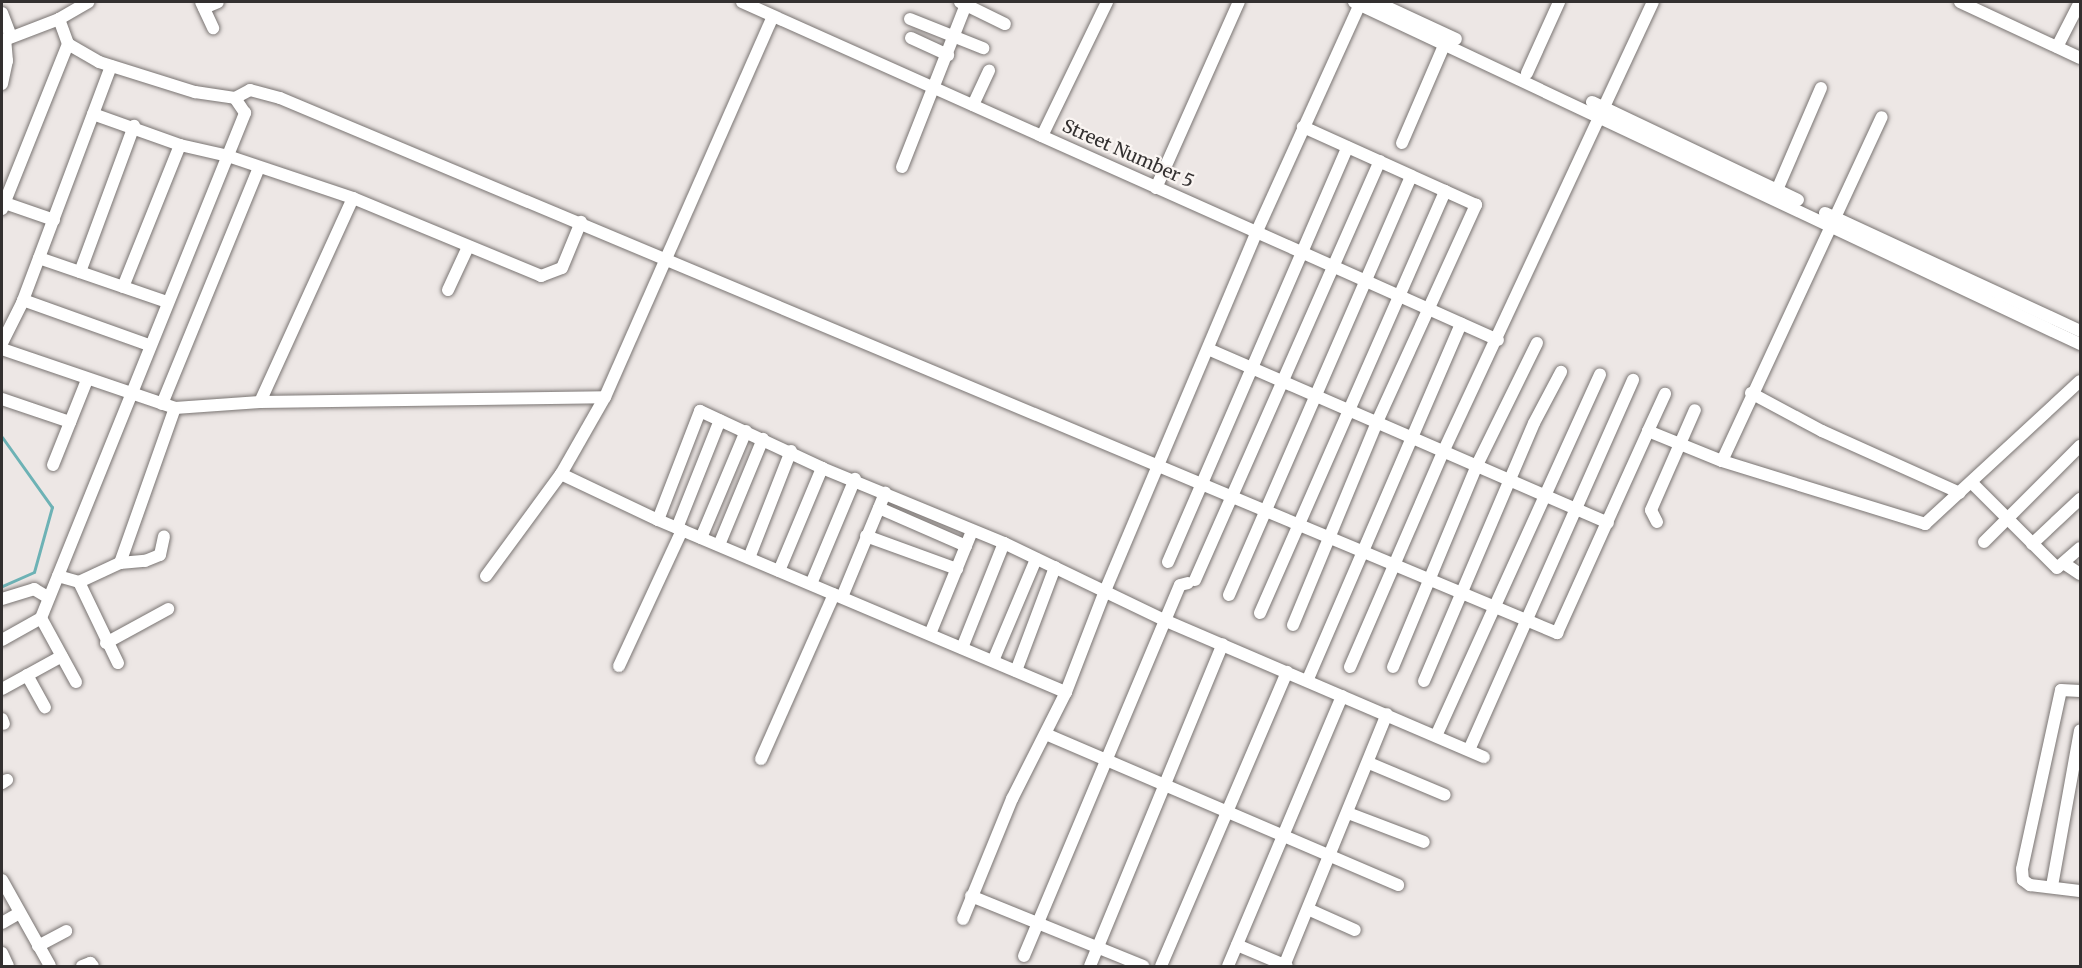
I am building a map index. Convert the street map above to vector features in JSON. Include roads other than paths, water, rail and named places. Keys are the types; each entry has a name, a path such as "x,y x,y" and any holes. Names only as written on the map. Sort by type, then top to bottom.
{"street":[{"path":"6,39 59,19 89,2"},
{"path":"213,28 202,5 218,2"},
{"name":"Street Number 5","path":"742,2 1498,340"},
{"path":"902,167 948,55 964,2 1005,24"},
{"path":"1042,136 1107,2"},
{"path":"1156,188 1239,2"},
{"path":"963,919 1012,799 1048,735 1105,591 1257,231 1358,2 1777,190 1833,222"},
{"path":"1376,2 1833,222 2041,318 2080,331"},
{"path":"1527,73 1559,2"},
{"path":"1350,667 1397,564 1444,450 1498,340 1653,2"},
{"path":"1960,2 2080,58"},
{"path":"2057,47 2080,2"},
{"path":"2,13 7,61 2,84"},
{"path":"486,576 561,474 605,397 664,256 773,16"},
{"path":"54,220 2,205 68,44 59,19"},
{"path":"910,19 983,48"},
{"path":"911,38 948,55"},
{"path":"1402,143 1445,43"},
{"path":"68,44 111,66 195,92 235,98 250,90 280,98 664,256 1200,483 1264,507 1528,621 1560,631 1665,394"},
{"path":"2,344 23,300 111,66"},
{"path":"973,105 989,71"},
{"path":"1777,190 1821,88"},
{"path":"2,640 41,618 149,345 245,113 235,98"},
{"path":"93,114 134,126 180,145 228,156 353,198 541,276 562,268 581,222"},
{"path":"1722,461 1751,393 1882,117"},
{"path":"80,272 134,126"},
{"path":"1293,626 1377,422 1476,205 1304,127"},
{"path":"123,287 180,145"},
{"path":"1168,562 1300,252 1348,147"},
{"path":"1024,956 1164,620 1180,585 1191,581 1234,495 1380,161"},
{"path":"162,404 259,168"},
{"path":"1229,595 1264,507 1411,176"},
{"path":"1260,613 1347,409 1445,191"},
{"path":"260,402 353,198"},
{"path":"448,290 468,247"},
{"path":"39,258 167,302"},
{"path":"23,300 149,345"},
{"path":"2041,318 2080,344"},
{"path":"1308,679 1361,549 1461,323"},
{"path":"1392,667 1477,465 1537,343"},
{"path":"2,349 87,380 175,408 260,402 605,397"},
{"path":"1209,349 1608,523"},
{"path":"1424,681 1511,480 1561,372"},
{"path":"1436,736 1543,494 1600,374"},
{"path":"53,465 87,380"},
{"path":"1469,750 1633,380"},
{"path":"1648,431 1722,461 1925,524 2080,381"},
{"path":"1751,393 1822,431 1960,494"},
{"path":"2,399 70,422"},
{"path":"120,562 175,408"},
{"path":"1657,522 1651,510 1695,410"},
{"path":"658,520 694,420 700,411 791,451 822,468 855,479 1004,543 1164,620 1308,679 1484,757"},
{"path":"619,666 679,529 720,420"},
{"path":"701,538 746,431"},
{"path":"719,545 763,439"},
{"path":"1984,542 2080,446"},
{"path":"749,558 791,451"},
{"path":"779,571 822,468"},
{"path":"561,474 658,520 1066,692"},
{"path":"811,584 855,479"},
{"path":"1972,483 2057,568 2065,564 2080,548"},
{"path":"761,759 885,493"},
{"path":"2032,544 2080,499"},
{"path":"879,508 966,546"},
{"path":"930,634 972,531"},
{"path":"58,576 79,582 120,562 144,561 160,555 164,536"},
{"path":"866,537 957,570"},
{"path":"962,648 1004,543"},
{"path":"993,661 1036,559"},
{"path":"2065,564 2080,574"},
{"path":"1016,671 1055,567"},
{"path":"79,582 106,643 118,663"},
{"path":"2,599 34,589 49,598"},
{"path":"106,643 168,609"},
{"path":"41,618 76,682"},
{"path":"1090,966 1223,644"},
{"path":"2,689 62,656"},
{"path":"1161,966 1287,672"},
{"path":"27,675 45,707"},
{"path":"2080,692 2061,690 2022,869 2023,880 2030,885 2080,891"},
{"path":"1228,966 1285,837 1342,696"},
{"path":"1237,945 1286,966 1370,763 1387,714"},
{"path":"2052,886 2080,730"},
{"path":"1048,735 1398,885"},
{"path":"1370,763 1445,795"},
{"path":"1348,813 1424,842"},
{"path":"2,880 50,966"},
{"path":"971,896 1036,925 1143,966"},
{"path":"1310,910 1355,930"},
{"path":"2,923 19,913"},
{"path":"38,946 66,932"},
{"path":"2,953 8,966"},
{"path":"82,966 90,963 93,966"}],"waterway":[{"path":"2,437 52,507 34,572 2,586"}]}
